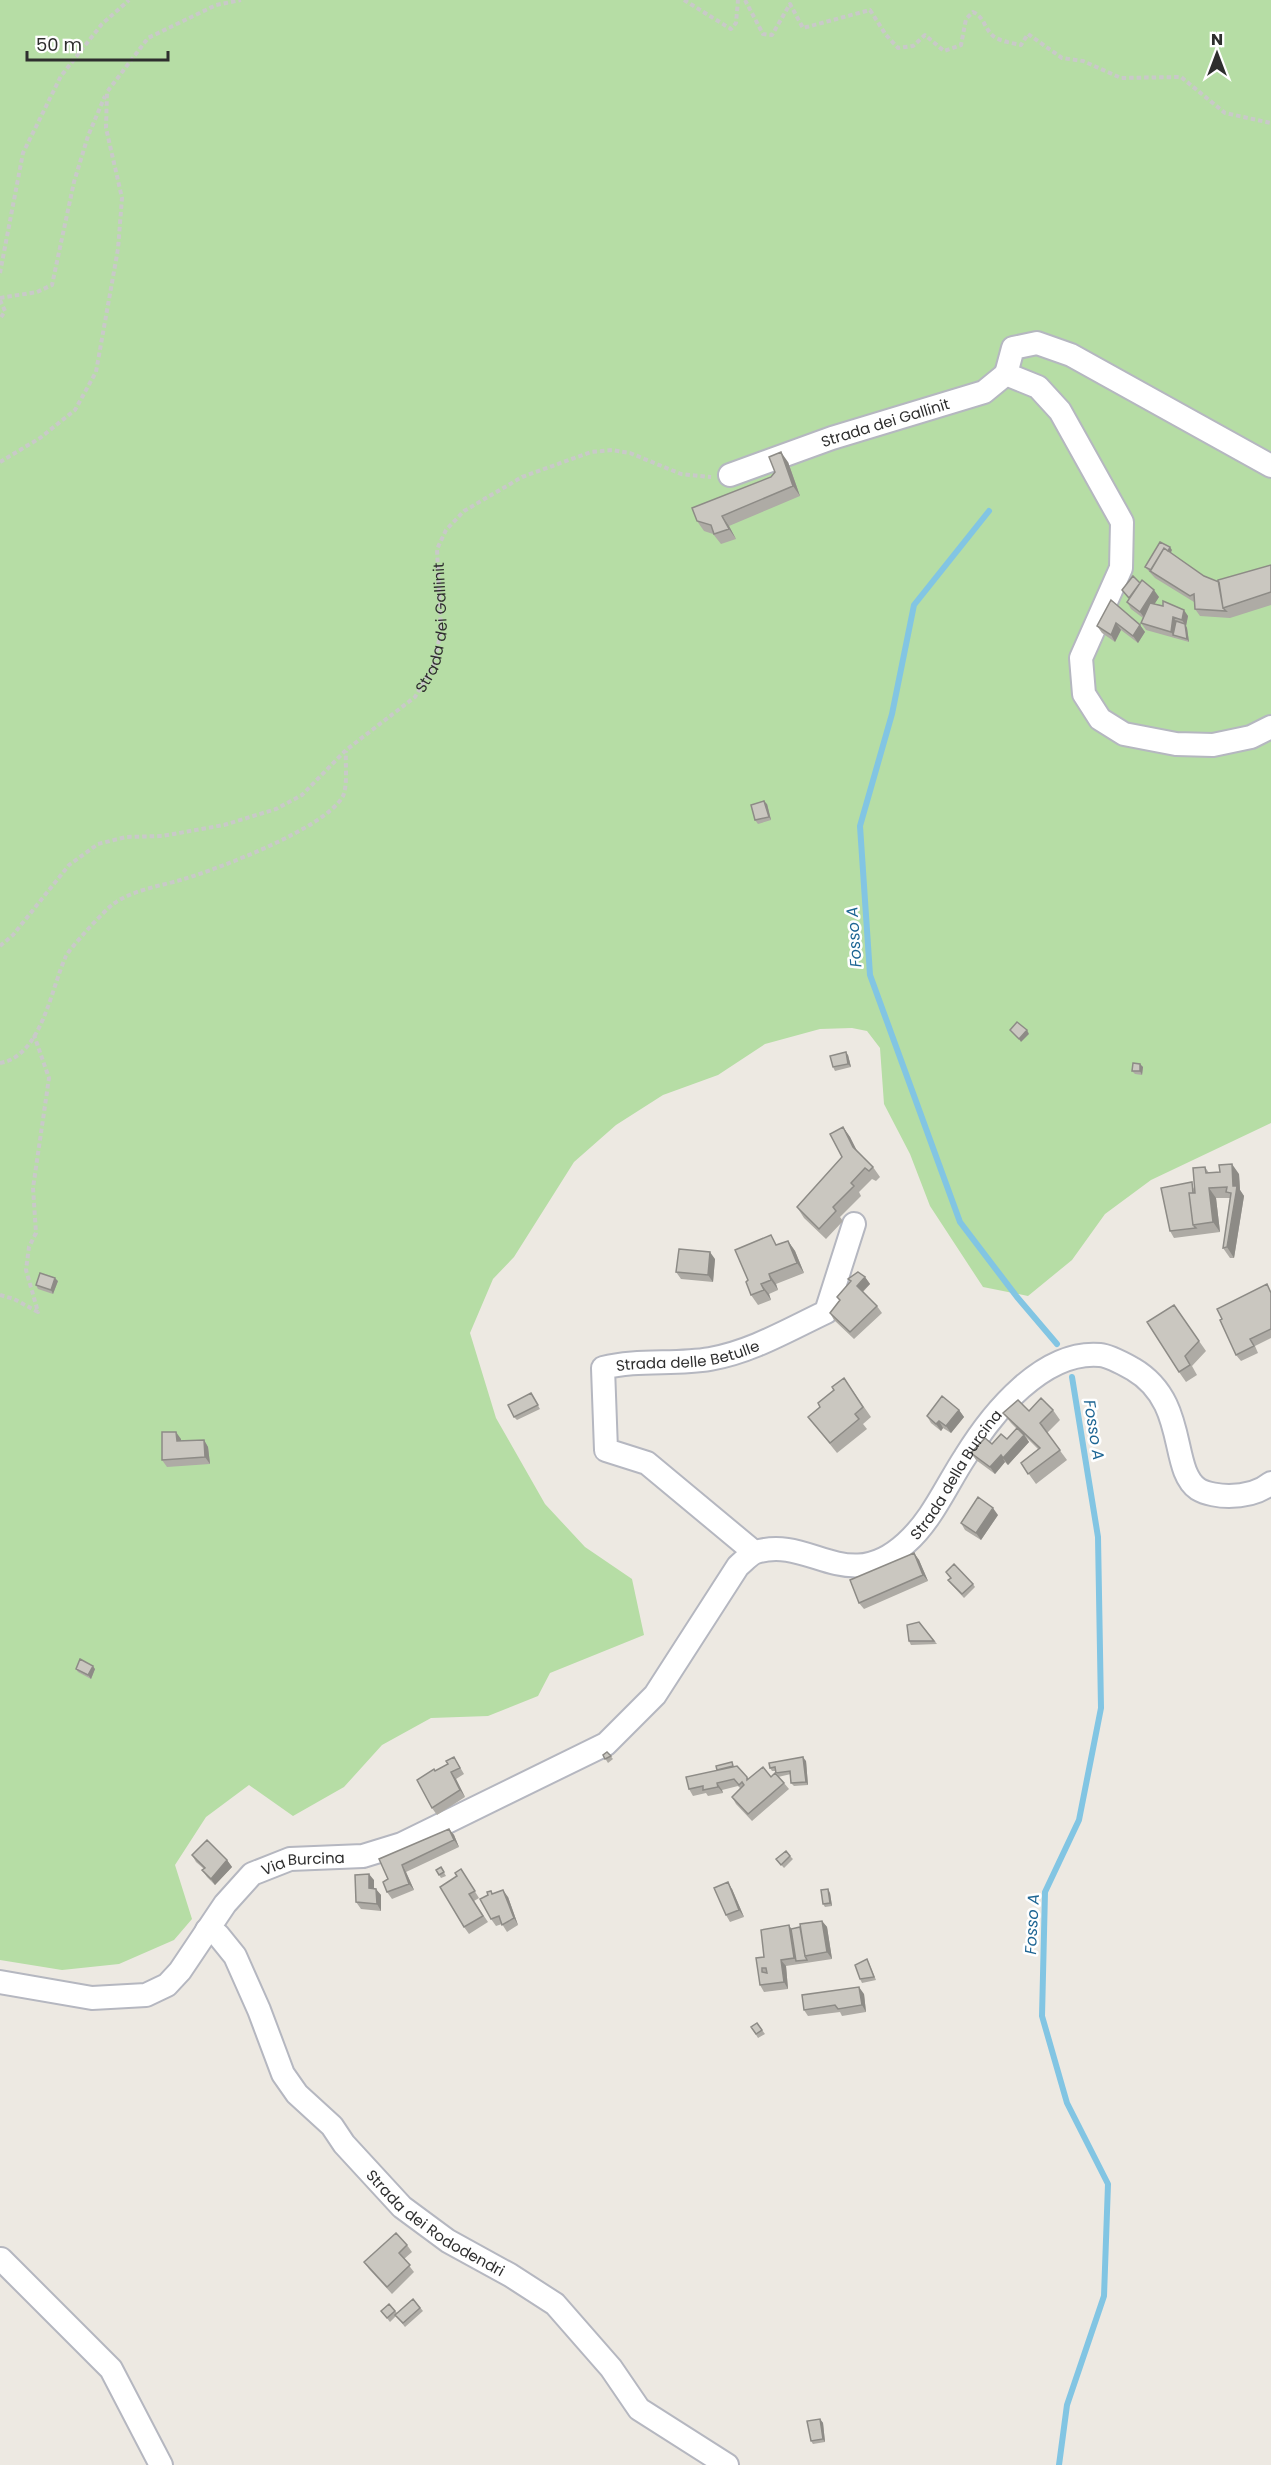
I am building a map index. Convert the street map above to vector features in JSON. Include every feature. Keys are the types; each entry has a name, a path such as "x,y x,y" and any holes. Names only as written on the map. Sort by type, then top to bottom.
{"street":[{"path":"1271,466 1071,355 1037,343 1013,348 1006,374 1038,387 1060,411 1122,522 1121,568 1081,658 1084,694 1100,719 1124,734 1176,744 1213,744 1251,737 1271,727"},
{"name":"Strada dei Gallinit","path":"730,475 832,438 984,392 1006,374"},
{"name":"Strada delle Betulle","path":"754,1552 647,1463 606,1450 603,1368 619,1364 650,1365 708,1360 740,1353 826,1312 854,1224"},
{"name":"Strada della Burcina","path":"754,1552 782,1548 832,1565 868,1565 884,1558 905,1544 923,1524 965,1456 1015,1395 1055,1363 1079,1355 1103,1355 1148,1378 1164,1397 1173,1420 1187,1474 1198,1489 1218,1496 1240,1496 1263,1490 1271,1483"},
{"name":"Via Burcina","path":"0,1982 92,1998 146,1995 167,1985 180,1971 238,1887 252,1874 290,1859 363,1856 402,1844 606,1744 634,1719 655,1695 738,1566 754,1552"},
{"name":"Strada dei Rododendri","path":"207,1930 218,1935 235,1956 259,2010 275,2057 290,2084 332,2126 344,2144 402,2207 448,2241 510,2275 555,2304 611,2368 639,2409 727,2465"},
{"path":"1,2259 111,2369 160,2465"}],"path":[{"path":"0,273 23,153 61,76 102,24 129,0"},
{"path":"0,319 5,311 0,299 37,292 52,285 74,182 88,136 107,93 148,38 216,5 241,0"},
{"path":"684,0 731,29 736,23 738,0"},
{"path":"746,0 764,34 772,35 790,4 803,28 870,10 886,35 898,48 912,46 925,35 944,51 961,45 966,19 973,12 979,15 992,36 1007,42 1020,45 1028,34 1062,58 1083,61 1121,78 1181,77 1226,113 1271,123"},
{"path":"0,462 40,438 75,410 96,372 118,249 122,198 106,128 107,93"},
{"name":"Strada dei Gallinit","path":"0,946 13,934 69,865 98,844 126,837 162,836 224,825 276,809 302,795 346,750 415,697 434,665 441,630 436,549 446,530 464,511 522,477 591,452 612,450 630,453 681,474 710,477 730,475"},
{"path":"0,1063 8,1062 25,1048 41,1025 67,954 112,905 147,889 207,872 310,826 330,813 344,794 346,750"},
{"path":"0,1295 14,1299 38,1312 26,1270 29,1247 36,1233 33,1188 49,1078 33,1035"}],"green space":[{"path":"0,0 1271,0 1271,1123 1151,1180 1105,1214 1072,1260 1028,1296 983,1287 930,1206 910,1154 884,1104 880,1048 867,1031 852,1028 820,1029 765,1044 718,1075 663,1095 616,1125 574,1162 514,1257 493,1279 470,1333 496,1418 545,1504 585,1547 632,1579 644,1635 550,1673 538,1696 488,1716 431,1718 382,1745 344,1787 293,1816 249,1785 206,1817 175,1865 192,1919 174,1940 119,1964 62,1970 0,1960"}],"building":[{"path":"781,452 793,486 722,516 729,529 714,534 711,525 697,521 692,508 771,477 775,472 769,457"},
{"path":"1160,542 1170,547 1168,551 1164,548 1151,570 1145,567"},
{"path":"1164,548 1204,576 1219,582 1223,608 1226,611 1195,609 1194,594 1190,596 1150,571"},
{"path":"1271,565 1271,592 1223,608 1218,580"},
{"path":"1133,576 1140,583 1129,598 1122,590"},
{"path":"1142,580 1154,590 1140,612 1127,602"},
{"path":"1111,600 1140,625 1133,636 1116,623 1111,635 1097,626"},
{"path":"1163,601 1184,610 1182,620 1173,617 1171,632 1141,623 1150,603 1163,606"},
{"path":"1176,621 1185,624 1187,639 1173,635"},
{"path":"764,801 769,817 755,820 751,805"},
{"path":"1017,1022 1027,1030 1019,1039 1010,1030"},
{"path":"846,1052 848,1064 833,1067 830,1056"},
{"path":"1133,1063 1140,1064 1140,1071 1132,1071"},
{"path":"843,1127 853,1147 873,1167 869,1171 865,1168 851,1183 854,1186 833,1207 836,1211 819,1229 797,1207 842,1157 830,1134"},
{"path":"1232,1164 1233,1186 1237,1186 1227,1247 1223,1248 1231,1193 1226,1192 1227,1187 1209,1188 1213,1222 1193,1225 1189,1193 1195,1193 1193,1168 1205,1167 1206,1173 1220,1172 1219,1165"},
{"path":"1192,1182 1193,1193 1189,1193 1193,1225 1196,1228 1170,1231 1161,1188"},
{"path":"771,1235 776,1245 788,1241 797,1263 769,1274 771,1280 761,1284 764,1290 751,1295 746,1282 748,1280 735,1250"},
{"path":"679,1249 710,1252 708,1275 676,1272"},
{"path":"858,1272 865,1277 857,1286 877,1306 850,1332 830,1313 840,1300 837,1297 851,1281 848,1279"},
{"path":"40,1273 55,1278 51,1290 36,1285"},
{"path":"1267,1284 1271,1293 1271,1329 1250,1339 1254,1346 1236,1355 1217,1309"},
{"path":"1174,1305 1199,1341 1185,1356 1190,1365 1179,1372 1147,1322"},
{"path":"844,1378 863,1407 855,1414 859,1419 830,1443 808,1417 820,1407 818,1403 834,1390 832,1387"},
{"path":"531,1393 538,1405 514,1417 508,1405"},
{"path":"942,1396 959,1410 946,1426 939,1421 936,1424 927,1416"},
{"path":"1041,1398 1053,1410 1040,1423 1060,1450 1028,1474 1021,1463 1040,1448 1003,1413 1018,1400 1029,1411"},
{"path":"1017,1428 1024,1435 1003,1458 1001,1455 990,1467 971,1453 985,1438 992,1444 1001,1434 1007,1439"},
{"path":"162,1432 176,1432 177,1441 204,1440 205,1457 162,1460"},
{"path":"978,1497 993,1508 976,1533 961,1523"},
{"path":"914,1553 923,1575 859,1603 850,1580"},
{"path":"954,1564 973,1584 962,1594 948,1580 951,1578 946,1572"},
{"path":"919,1622 934,1641 909,1641 907,1625"},
{"path":"80,1659 93,1666 88,1675 76,1669"},
{"path":"607,1752 611,1756 605,1759 603,1755"},
{"path":"454,1757 460,1768 451,1772 460,1790 432,1808 417,1780 434,1769 435,1771 448,1764 446,1761"},
{"path":"803,1757 806,1782 791,1783 790,1771 776,1773 775,1767 770,1768 769,1763"},
{"path":"732,1762 733,1766 717,1770 716,1766"},
{"path":"737,1766 747,1780 763,1767 771,1777 775,1773 784,1783 748,1814 732,1797 744,1785 742,1782 739,1785 734,1779 717,1783 718,1787 703,1790 703,1786 689,1789 686,1777"},
{"path":"449,1829 454,1840 402,1865 409,1884 387,1892 383,1882 388,1879 379,1859"},
{"path":"207,1840 227,1860 211,1879 202,1870 205,1868 192,1855"},
{"path":"786,1851 790,1856 781,1865 776,1859"},
{"path":"441,1867 444,1872 439,1875 436,1870"},
{"path":"461,1869 475,1891 469,1894 483,1916 464,1927 440,1887 457,1876 455,1873"},
{"path":"369,1874 369,1888 376,1889 377,1904 356,1902 355,1875"},
{"path":"728,1882 739,1910 726,1915 714,1888"},
{"path":"828,1889 830,1903 823,1904 821,1890"},
{"path":"503,1890 514,1918 502,1925 499,1916 491,1919 480,1899 488,1895 487,1892 491,1891 492,1894"},
{"path":"822,1921 827,1952 805,1956 800,1924"},
{"path":"789,1925 794,1958 781,1960 784,1982 760,1985 756,1958 764,1957 761,1930"},
{"path":"800,1927 807,1960 796,1961 791,1929"},
{"path":"867,1959 874,1977 860,1979 855,1965"},
{"path":"859,1987 862,2005 838,2009 835,2005 804,2010 802,1995"},
{"path":"757,2023 762,2030 756,2034 751,2027"},
{"path":"396,2233 407,2245 399,2253 410,2265 387,2287 364,2262"},
{"path":"413,2299 420,2308 403,2323 395,2315"},
{"path":"389,2304 395,2311 387,2318 381,2311"},
{"path":"820,2419 823,2439 811,2441 807,2421"}],"waterway":[{"name":"Fosso A","path":"989,511 914,605 892,714 860,826 870,975 960,1222 1017,1297 1057,1344"},
{"name":"Fosso A","path":"1059,2465 1067,2405 1104,2296 1108,2184 1067,2103 1042,2016 1045,1892 1079,1820 1101,1708 1098,1537 1072,1377"}]}
